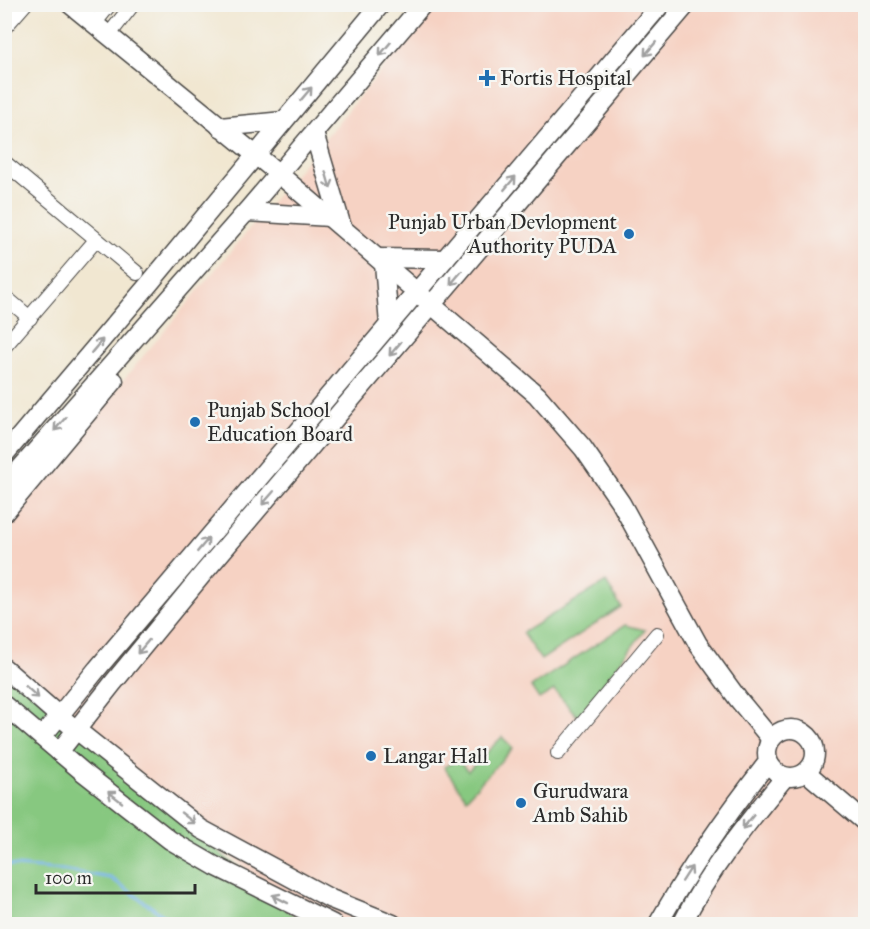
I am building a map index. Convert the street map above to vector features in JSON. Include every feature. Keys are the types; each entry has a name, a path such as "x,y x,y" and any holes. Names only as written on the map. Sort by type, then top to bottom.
{"street":[{"path":"4,28 25,4"},
{"path":"70,4 279,174 537,395 583,447 621,503 698,644 771,739"},
{"path":"101,30 110,4"},
{"path":"101,30 133,4"},
{"path":"4,455 381,4"},
{"path":"4,513 254,213 279,174 423,4"},
{"path":"42,737 97,669 661,4"},
{"path":"59,752 201,576 687,4"},
{"path":"224,130 283,121"},
{"path":"224,130 233,164 228,188"},
{"path":"314,133 336,222"},
{"path":"4,162 136,273"},
{"path":"254,213 336,222"},
{"path":"4,488 254,213"},
{"path":"4,347 96,240"},
{"path":"381,260 445,258"},
{"path":"381,260 389,325"},
{"path":"4,296 30,318"},
{"path":"279,456 293,469"},
{"path":"186,565 201,576"},
{"path":"558,753 657,634"},
{"path":"4,668 76,730 211,835 331,899 393,924"},
{"path":"97,669 113,683"},
{"path":"4,705 170,840 226,871 333,924"},
{"path":"790,728 810,738 815,752 814,760 806,772 798,776 785,777 774,771 768,762 766,748 771,739 782,730 790,728"},
{"path":"658,924 684,877 726,816 768,762"},
{"path":"806,772 866,823"},
{"path":"682,924 737,835 785,777"}],"shaded area":[{"path":"436,5 865,5 865,924 309,924 5,661 5,522"}],"green space":[{"path":"606,582 621,607 541,660 522,633"},
{"path":"625,625 645,630 578,717 554,690 539,699 531,687"},
{"path":"5,668 303,924 5,924"},
{"path":"502,737 513,748 466,798 444,767 457,760 468,771"}],"waterway":[{"path":"4,865 63,870 111,878 175,924"}],"place":[{"name":"Fortis Hospital","path":"487,78"},
{"name":"Punjab Urban Devlopment Authority PUDA","path":"629,234"},
{"name":"Punjab School Education Board","path":"195,422"},
{"name":"Langar Hall","path":"371,756"},
{"name":"Gurudwara Amb Sahib","path":"521,803"}]}
